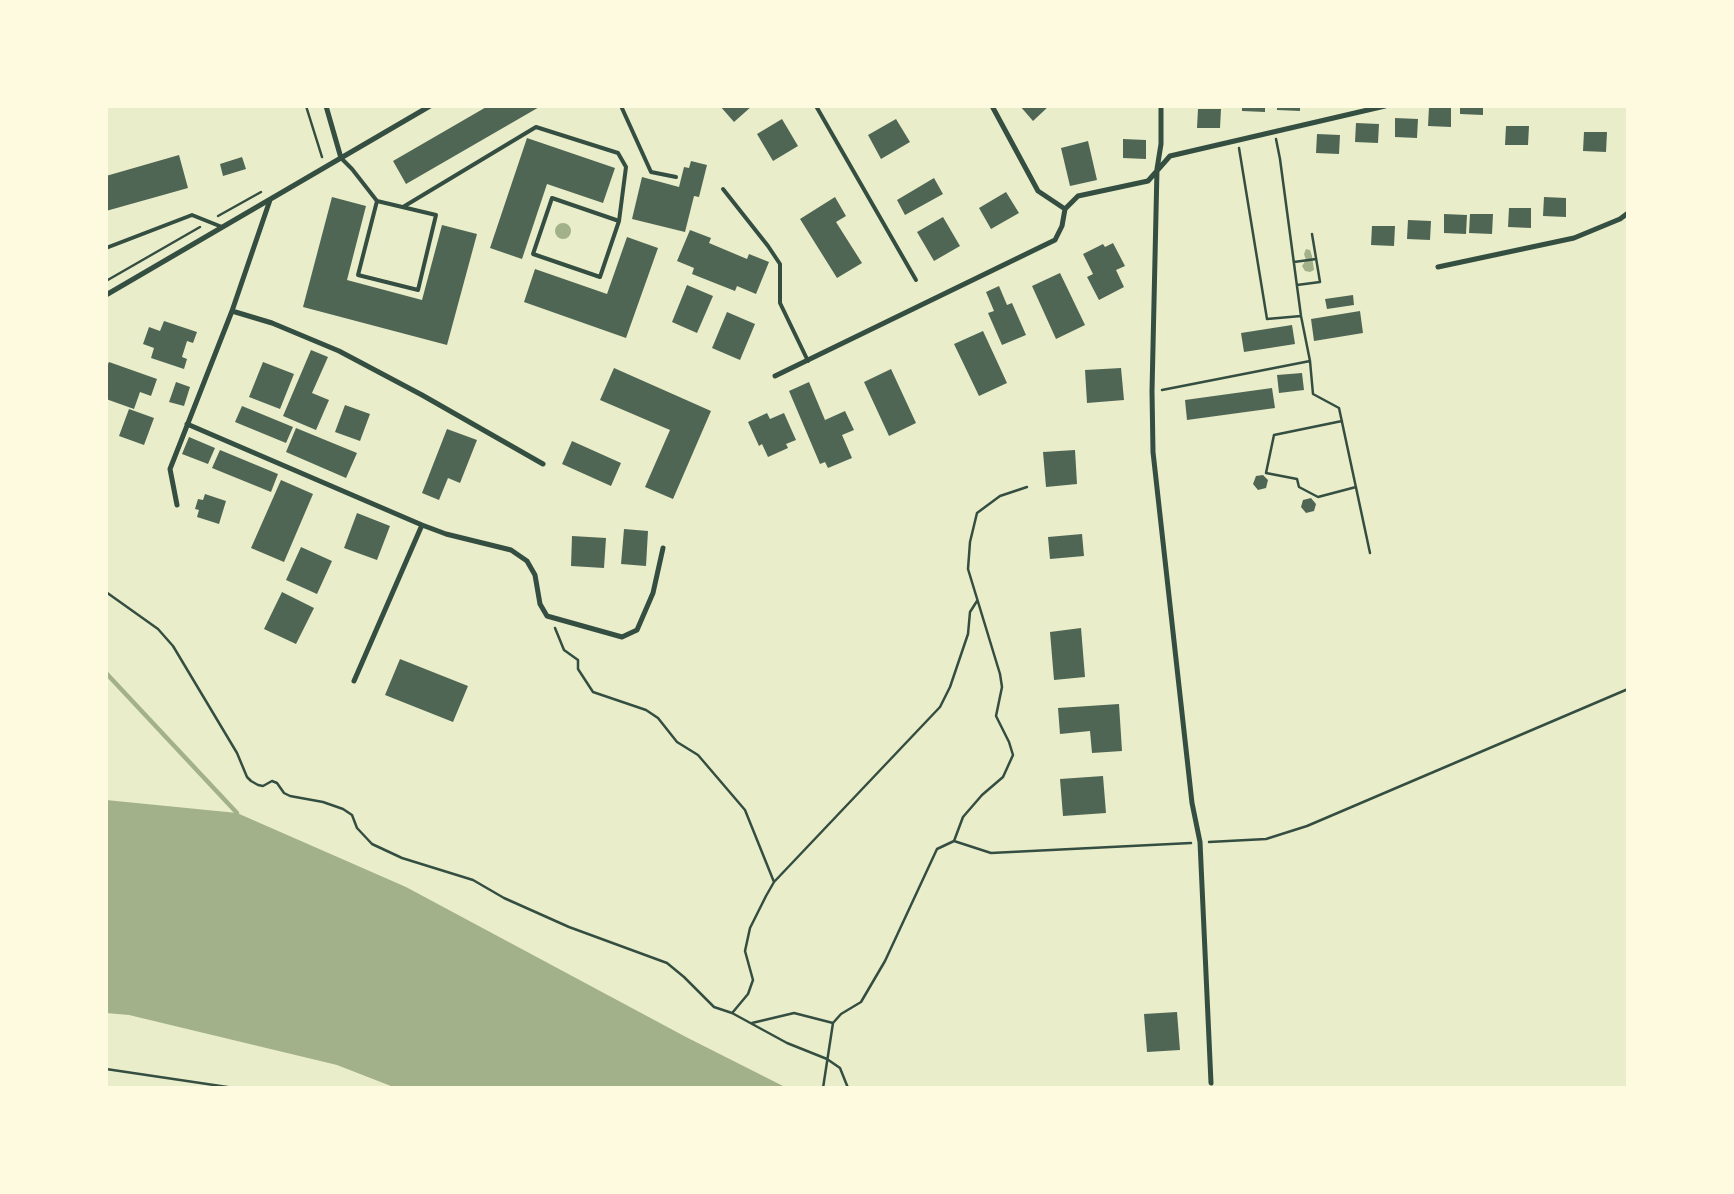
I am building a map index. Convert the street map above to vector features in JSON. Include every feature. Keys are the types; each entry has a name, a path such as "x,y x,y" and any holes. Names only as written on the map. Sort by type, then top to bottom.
{"street":[{"path":"326,106 341,158"},
{"path":"106,295 430,106"},
{"path":"992,106 1038,191 1065,210"},
{"path":"1161,106 1152,391 1153,452 1192,803 1200,842 1211,1083"},
{"path":"775,376 1055,240 1062,226 1065,210 1078,196 1148,181 1170,156 1367,108 1385,106"},
{"path":"177,505 170,469 232,311 270,199"},
{"path":"1438,267 1574,238 1620,219 1628,213"},
{"path":"232,311 272,323 339,352 422,395 542,464"},
{"path":"187,424 422,525 446,534 511,550 527,561 535,575 540,604 547,616 622,637 637,630 653,593 663,548"},
{"path":"354,681 422,525"}],"lane":[{"path":"621,106 651,172 676,177"},
{"path":"816,106 916,280"},
{"path":"403,207 536,127 618,153 626,167 619,221 600,276 534,254 552,198 619,221"},
{"path":"341,158 377,201 436,215 418,290 358,275 377,201"},
{"path":"723,188 780,264 780,303 808,361"},
{"path":"106,248 192,215 222,227"}],"path":[{"path":"306,106 322,157"},
{"path":"1274,131 1280,159 1301,316 1310,361 1313,394 1339,408 1370,553"},
{"path":"1238,140 1267,320 1301,316"},
{"path":"106,281 265,189"},
{"path":"1297,285 1320,282 1312,234"},
{"path":"1294,262 1316,259"},
{"path":"1152,391 1310,361"},
{"path":"1342,421 1274,435 1266,473 1296,479 1300,487 1318,497 1356,487"},
{"path":"954,841 963,817 982,795 1003,777 1013,755 1009,742 996,716 1002,687 968,569 970,542 977,513 1000,496 1027,487"},
{"path":"106,592 158,629 173,646 237,753 247,777 258,785 263,786 272,782 276,783 284,793 290,796 324,802 343,809 352,816 357,828 372,844 402,858 473,880 504,898 569,928 666,963 684,977 714,1007 732,1012 787,1043 827,1059 840,1068 848,1088"},
{"path":"732,1012 748,994 753,980 745,951 750,928 774,882 940,707 950,687 968,634 970,612 977,601"},
{"path":"547,616 564,650 578,660 578,669 593,692 646,710 658,718 677,742 698,756 745,810 774,882"},
{"path":"822,1088 833,1023 840,1014 861,1002 885,961 937,849 954,841 991,853 1266,839 1307,826 1628,689"},
{"path":"752,1023 794,1013 833,1023"},
{"path":"106,1069 234,1088"}],"shaded area":[{"path":"560,223 566,223 571,228 569,237 560,239 555,234 555,228"},
{"path":"1306,249 1310,250 1312,256 1314,270 1310,272 1305,271 1302,266 1306,260 1304,254"},
{"path":"106,800 237,813 406,887 686,1037 787,1088 396,1088 337,1065 129,1015 106,1013"}],"building":[{"path":"488,106 541,106 406,184 393,161"},
{"path":"720,106 752,106 734,122"},
{"path":"1020,106 1049,106 1033,121"},
{"path":"1242,106 1265,106 1265,112 1242,111"},
{"path":"1277,106 1300,106 1300,111 1277,110"},
{"path":"1460,106 1483,106 1483,115 1460,114"},
{"path":"1429,107 1451,108 1451,127 1428,126"},
{"path":"1198,109 1221,109 1220,128 1197,128"},
{"path":"1395,118 1418,119 1417,138 1395,137"},
{"path":"782,119 798,146 773,161 757,134"},
{"path":"896,119 910,142 881,159 868,135"},
{"path":"1356,123 1379,124 1378,143 1355,142"},
{"path":"1506,126 1529,126 1528,145 1505,145"},
{"path":"1584,132 1607,132 1606,152 1583,151"},
{"path":"1317,134 1340,135 1339,154 1316,153"},
{"path":"527,138 615,168 603,203 547,184 522,259 490,248"},
{"path":"1123,139 1146,140 1146,159 1123,158"},
{"path":"1088,141 1097,180 1070,186 1061,148"},
{"path":"179,155 188,188 106,211 106,176"},
{"path":"242,157 246,169 223,176 220,164"},
{"path":"691,161 707,165 699,197 694,196 685,232 632,219 642,177 679,187 684,167 689,168"},
{"path":"934,178 943,194 905,215 897,200"},
{"path":"1006,192 1019,213 991,229 979,208"},
{"path":"332,197 366,206 347,280 422,300 442,225 477,234 447,345 303,307"},
{"path":"835,197 846,216 836,222 862,263 837,278 800,219"},
{"path":"1544,197 1566,198 1566,217 1543,216"},
{"path":"1509,208 1531,208 1531,228 1508,227"},
{"path":"1444,214 1467,215 1466,234 1444,233"},
{"path":"1470,214 1493,214 1492,234 1469,233"},
{"path":"943,217 960,246 934,261 917,232"},
{"path":"1408,220 1431,221 1430,240 1407,239"},
{"path":"1372,226 1395,226 1394,246 1371,245"},
{"path":"690,230 711,238 709,243 747,259 749,254 769,262 756,294 737,286 735,291 692,274 694,268 677,261"},
{"path":"627,237 658,248 626,338 524,302 535,269 607,294"},
{"path":"1113,243 1125,266 1116,270 1124,287 1099,300 1087,277 1093,274 1083,254 1103,244 1105,247"},
{"path":"1060,273 1085,325 1056,339 1032,286"},
{"path":"687,285 713,296 697,333 672,322"},
{"path":"999,286 1007,305 1012,303 1026,335 1002,345 988,313 994,311 986,292"},
{"path":"1353,295 1354,305 1327,309 1325,299"},
{"path":"1360,311 1363,333 1314,341 1311,319"},
{"path":"727,312 755,324 740,360 712,348"},
{"path":"164,321 197,332 193,343 187,341 182,357 187,359 184,369 151,358 154,348 143,344 149,327 160,331"},
{"path":"1292,325 1295,344 1244,352 1241,333"},
{"path":"983,331 1007,383 979,396 954,344"},
{"path":"311,350 328,357 312,393 329,400 316,430 283,416"},
{"path":"109,362 157,379 151,396 140,392 134,409 106,399 106,368"},
{"path":"263,362 294,374 280,409 249,397"},
{"path":"614,368 711,411 673,499 645,487 670,430 600,400"},
{"path":"1121,368 1124,400 1087,403 1085,370"},
{"path":"891,369 916,423 889,436 864,382"},
{"path":"1302,373 1304,390 1279,393 1277,375"},
{"path":"176,382 190,387 184,406 169,402"},
{"path":"809,382 825,420 845,411 854,430 842,435 852,458 828,468 825,462 820,464 789,391"},
{"path":"1272,388 1275,408 1187,420 1185,400"},
{"path":"345,405 370,414 360,441 335,432"},
{"path":"242,406 293,427 286,443 235,422"},
{"path":"129,409 154,418 144,445 119,436"},
{"path":"767,413 770,419 784,413 796,440 786,444 788,448 768,457 762,444 759,446 748,422"},
{"path":"296,428 357,453 346,478 286,452"},
{"path":"447,429 477,440 460,483 448,478 439,500 422,493"},
{"path":"189,437 215,448 208,464 182,454"},
{"path":"572,441 621,463 611,486 562,464"},
{"path":"220,450 278,474 271,492 212,468"},
{"path":"1075,450 1077,484 1046,487 1043,452"},
{"path":"1263,475 1268,480 1266,488 1258,490 1253,484 1256,476"},
{"path":"281,480 313,494 284,562 251,548"},
{"path":"205,494 226,501 219,524 197,517 199,510 195,509 198,499 203,500"},
{"path":"1311,498 1316,504 1314,511 1306,513 1301,507 1303,500"},
{"path":"357,513 390,526 377,560 344,548"},
{"path":"624,529 648,531 646,566 621,564"},
{"path":"1082,534 1084,556 1050,559 1048,537"},
{"path":"572,536 606,538 604,568 571,566"},
{"path":"301,547 332,561 317,594 286,580"},
{"path":"282,592 314,608 296,644 264,629"},
{"path":"1081,628 1085,677 1054,680 1050,632"},
{"path":"400,659 468,686 453,722 385,695"},
{"path":"1119,704 1122,751 1092,753 1090,731 1060,734 1058,708"},
{"path":"1103,776 1106,813 1063,816 1060,779"},
{"path":"1177,1012 1180,1050 1147,1052 1144,1014"}],"waterway":[{"path":"106,673 237,813"}]}
